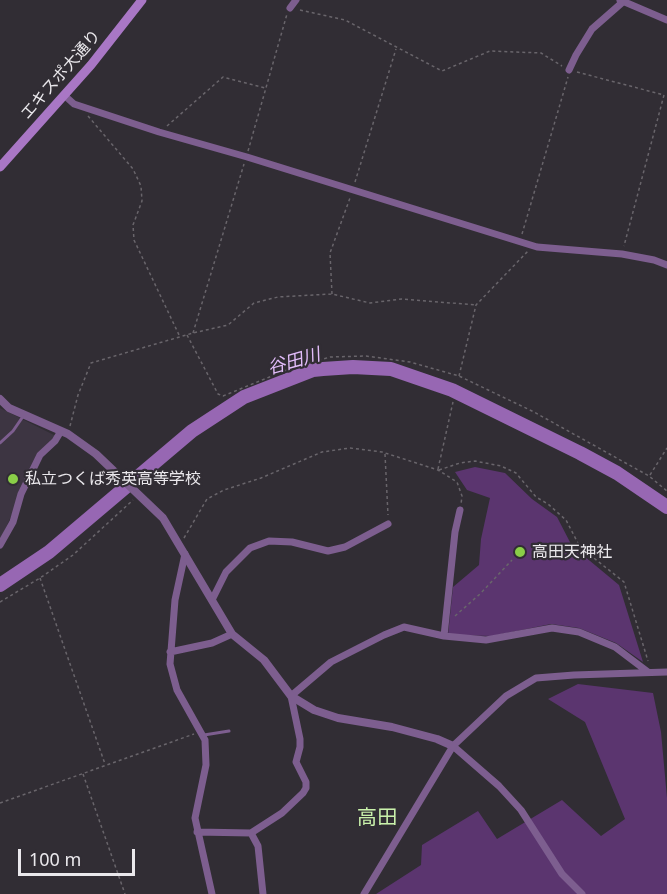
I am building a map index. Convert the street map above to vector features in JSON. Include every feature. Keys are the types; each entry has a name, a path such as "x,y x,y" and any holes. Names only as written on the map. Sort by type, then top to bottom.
{"main road":[{"name":"エキスポ大通り","path":"0,167 64,96 142,0"}],"street":[{"path":"290,8 296,0"},
{"path":"569,70 592,29 623,1 667,20"},
{"path":"64,96 74,104 159,132 353,189 537,247 622,254 667,265"},
{"path":"0,399 9,408 65,432 96,454 163,518 232,634 264,660 291,696 314,710 338,718 392,727 437,739 453,746 499,786 521,810 562,874 582,894"},
{"path":"0,545 13,522 21,494 40,455 65,432"},
{"path":"444,636 455,532 460,510"},
{"path":"212,600 226,572 250,548 269,541 292,542 328,551 345,547 388,524"},
{"path":"185,554 175,600 170,664 177,690 201,734 207,752 195,818 212,894"},
{"path":"291,696 331,662 404,627 444,636 486,640 552,628 579,632 615,647 649,672"},
{"path":"170,652 212,643 232,634"},
{"path":"364,894 453,746 506,696 536,678 667,672"},
{"path":"197,832 251,833 282,813 306,788 306,782 296,762 300,739 291,696"},
{"path":"251,833 258,846 263,894"}],"lane":[{"path":"0,443 13,431 24,414"},
{"path":"201,734 229,731"}],"path":[{"path":"193,333 247,157 283,23 290,8 345,20 442,71 490,51 541,53 569,70 664,95 622,254"},
{"path":"332,294 330,253 353,189 396,48"},
{"path":"520,242 569,70"},
{"path":"159,132 223,77 266,88"},
{"path":"83,107 91,120 134,169 141,186 142,201 134,225 134,240 180,337"},
{"path":"459,376 476,305 530,250 537,247"},
{"path":"65,432 92,363 228,325 254,303 278,297 332,294 370,303 402,300 476,305"},
{"path":"187,335 218,394 223,396 290,369 330,357 366,356 410,362 459,376 534,412 649,476 667,491"},
{"path":"438,470 453,402"},
{"path":"179,543 207,499 224,489 261,478 322,452 350,448 385,453 438,470 457,482 462,496 460,510"},
{"path":"649,476 667,448"},
{"path":"385,453 388,524"},
{"path":"438,470 475,461 501,466 516,473 536,496 566,520 580,547 624,582 649,672"},
{"path":"0,602 73,555 138,495"},
{"path":"445,625 480,594 512,560"},
{"path":"40,578 105,765"},
{"path":"0,803 105,765 201,734"},
{"path":"83,774 125,894"}],"shaded area":[{"name":"私立つくば秀英高等学校","path":"0,408 56,436 44,447 0,540"},
{"path":"475,467 505,473 532,499 557,517 572,546 619,585 643,662 616,643 579,628 551,624 492,636 448,635 453,587 479,565 481,539 490,498 467,490 455,472"},
{"path":"578,684 653,693 661,732 667,798 667,894 376,894 421,865 422,845 478,811 497,839 562,800 601,836 625,819 585,722 548,699"}],"waterway":[{"name":"谷田川","path":"0,585 49,552 192,431 244,397 313,370 353,367 391,369 452,390 617,473 667,507"}],"place":[{"name":"私立つくば秀英高等学校","path":"13,479"},
{"name":"高田天神社","path":"520,552"}],"district":[{"name":"高田","path":"377,818"}]}
